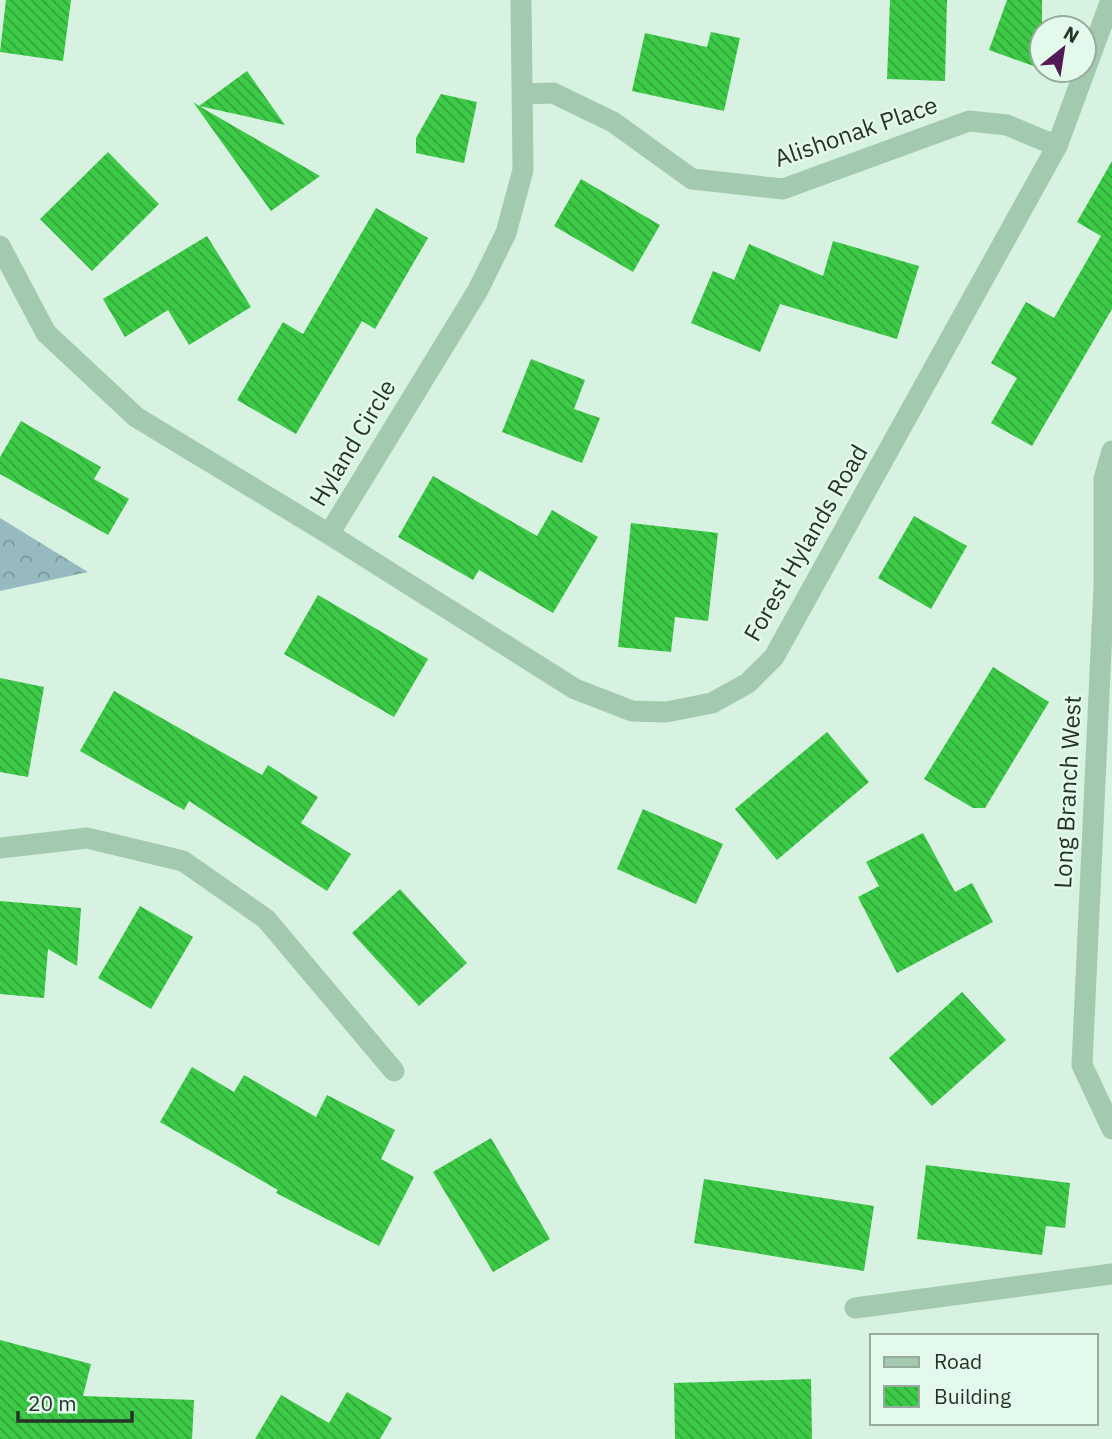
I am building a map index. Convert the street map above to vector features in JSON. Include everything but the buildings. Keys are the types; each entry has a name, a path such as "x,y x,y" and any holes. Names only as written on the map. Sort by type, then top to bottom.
{"street":[{"name":"Hyland Circle","path":"0,246 46,333 136,417 329,534 478,290 506,233 523,170 521,0"},
{"name":"Forest Hylands Road","path":"329,534 575,689 632,711 666,712 712,703 748,683 774,657 1057,146 1111,0"},
{"name":"Alishonak Place","path":"524,94 553,93 613,122 692,179 770,188 783,189 969,121 1007,125 1057,146"},
{"name":"Long Branch West","path":"1112,452 1104,479 1104,586 1082,1065 1112,1129"},
{"path":"0,848 87,838 183,861 266,919 394,1071"},
{"path":"855,1308 1112,1274"}],"green space":[{"path":"0,518 88,572 0,591"}]}
